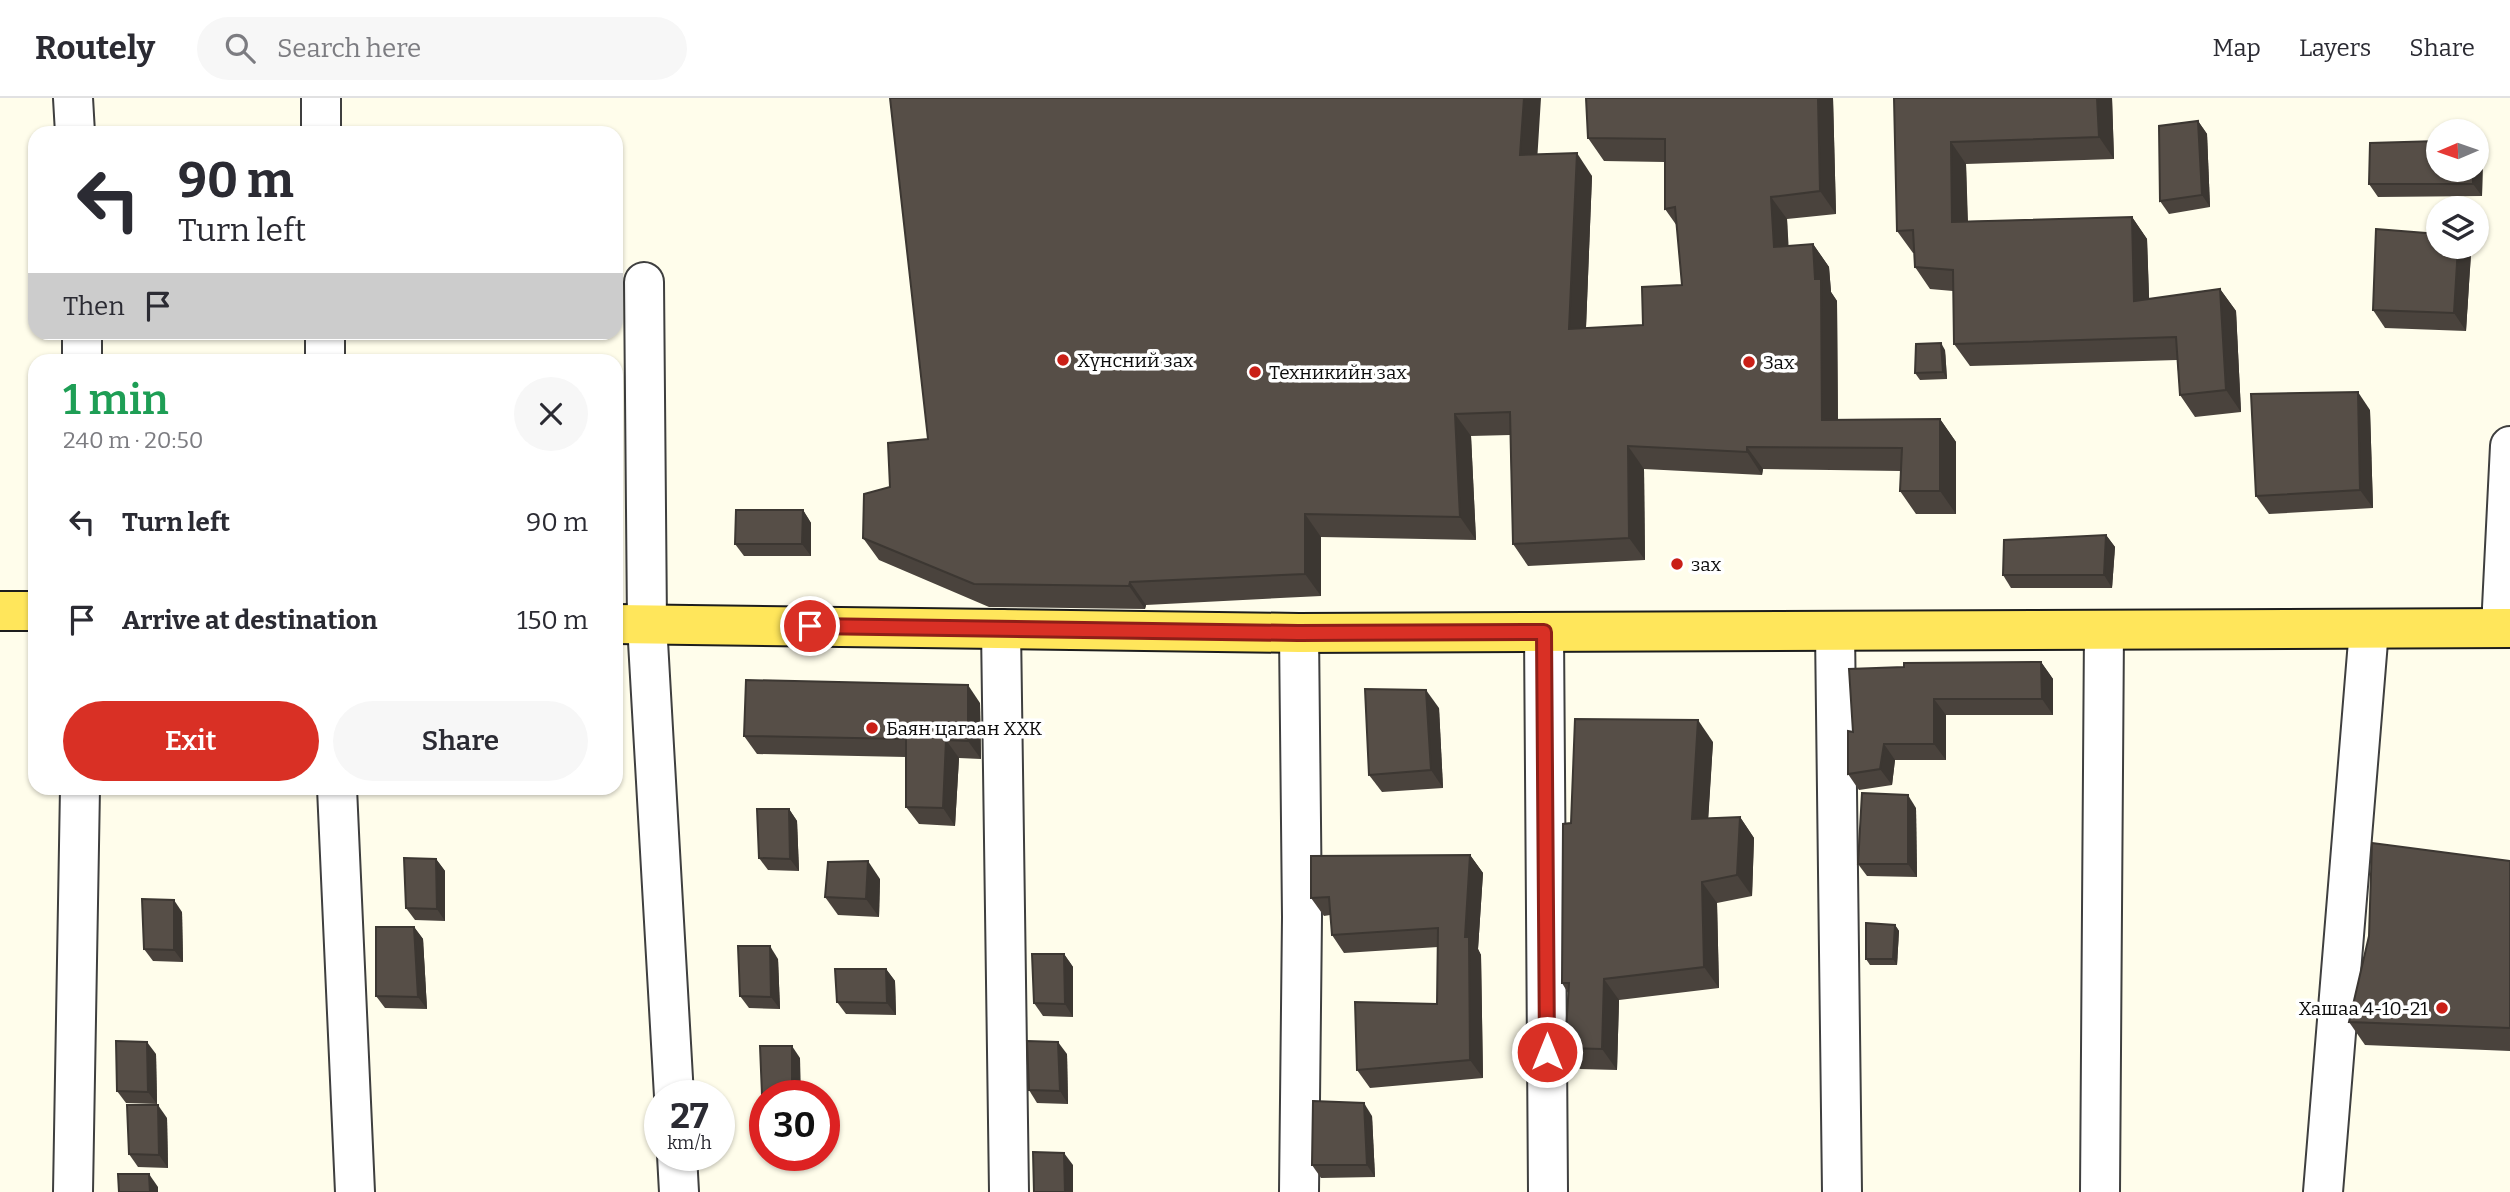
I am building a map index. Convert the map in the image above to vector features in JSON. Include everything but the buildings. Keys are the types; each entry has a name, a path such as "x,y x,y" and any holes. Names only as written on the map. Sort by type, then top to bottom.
{"main road":[{"path":"0,611 28,611"},
{"path":"631,624 1298,633 2506,628"}],"street":[{"path":"73,98 75,126"},
{"path":"321,98 321,126"},
{"path":"644,282 631,624 673,1080"},
{"path":"2506,628 2510,446"},
{"path":"1001,629 1009,1192"},
{"path":"2323,1192 2369,629"},
{"path":"2100,1192 2104,630"},
{"path":"1835,631 1842,1192"},
{"path":"1544,632 1548,1192"},
{"path":"1298,633 1301,917 1299,1192"},
{"path":"73,1192 80,795"},
{"path":"337,795 355,1192"},
{"path":"678,1171 679,1192"}],"place":[{"name":"Хүнсний зах","path":"1063,360"},
{"name":"Зах","path":"1749,362"},
{"name":"Техникийн зах","path":"1255,372"},
{"name":"зах","path":"1677,564"},
{"name":"Баян цагаан ХХК","path":"872,728"},
{"name":"Хашаа 4-10-21","path":"2442,1008"}],"route":[{"path":"810,626 1298,633 1544,632 1547,1052"}]}
